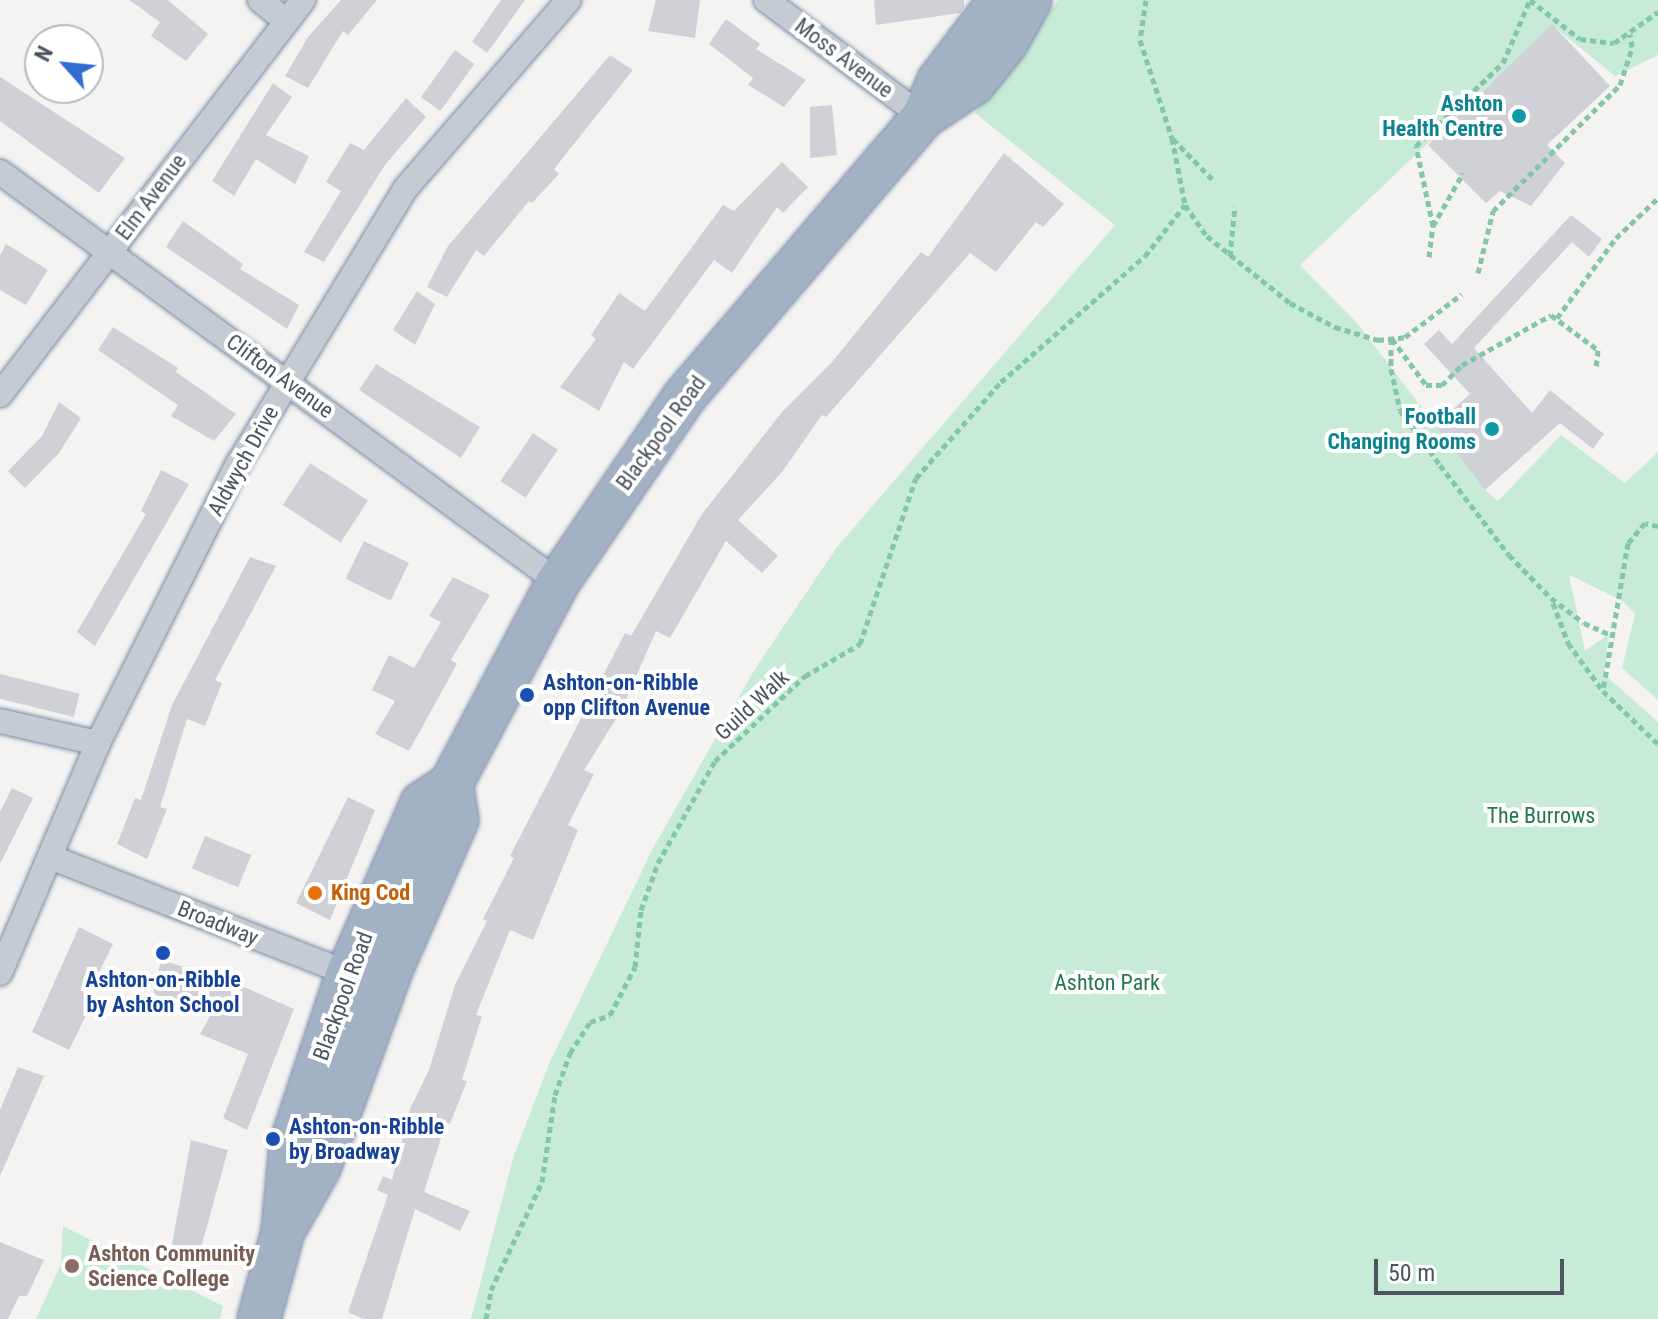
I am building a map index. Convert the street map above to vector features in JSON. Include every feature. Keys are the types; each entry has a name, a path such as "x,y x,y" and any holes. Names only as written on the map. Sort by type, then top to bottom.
{"highway":[{"name":"Blackpool Road","path":"923,117 938,82 1000,0"},
{"name":"Blackpool Road","path":"259,1319 283,1231 287,1158 367,980 422,803 451,784 558,582 685,396 923,117 974,83 1006,43 1030,0"}],"street":[{"path":"260,0 286,21"},
{"name":"Elm Avenue","path":"0,395 303,0"},
{"name":"Aldwych Drive","path":"0,973 98,743 238,464 405,189 569,0"},
{"name":"Moss Avenue","path":"766,0 923,117"},
{"name":"Clifton Avenue","path":"0,172 558,582"},
{"path":"0,721 98,743"},
{"name":"Broadway","path":"50,857 367,980"}],"path":[{"path":"1146,0 1140,40 1172,138 1185,205 1229,257 1290,303 1335,327 1378,340 1405,337 1462,294"},
{"path":"1429,257 1433,226 1416,146 1503,63 1530,0 1580,39 1614,43 1658,12"},
{"path":"1478,273 1493,211 1620,85 1632,47 1630,34"},
{"path":"1172,138 1214,181"},
{"path":"1433,226 1463,173"},
{"path":"1557,318 1616,238 1658,198"},
{"name":"Guild Walk","path":"486,1319 491,1290 542,1182 555,1095 570,1053 590,1022 610,1015 635,967 641,910 658,863 715,761 805,676 860,644 916,478 1001,382 1145,256 1185,205"},
{"path":"1229,257 1235,206"},
{"path":"1391,339 1426,385 1442,385 1462,365 1551,315 1598,350 1596,369"},
{"path":"1391,339 1391,369 1400,410 1509,555 1551,598 1584,623 1609,634"},
{"path":"1603,691 1609,634 1621,600 1628,543 1645,523 1658,526"},
{"path":"1551,598 1568,643 1603,691 1658,744"}],"green space":[{"name":"Ashton Park","path":"1058,0 1658,0 1658,55 1615,76 1552,25 1300,265 1357,323 1485,490 1498,501 1561,435 1625,483 1658,452 1658,700 1622,668 1635,614 1621,600 1569,575 1585,651 1609,634 1604,674 1658,722 1658,1319 471,1319 513,1158 549,1064 654,846 755,669 837,547 1115,225 975,113"},
{"name":"Ashton Community Science College","path":"63,1226 223,1306 220,1319 36,1319 61,1264"}],"building":[{"path":"129,0 168,0 208,34 186,61 151,36 160,22"},
{"path":"341,0 377,0 348,35 343,31 308,88 285,76 308,37"},
{"path":"501,0 525,0 487,53 472,42"},
{"path":"656,0 700,0 695,38 648,31"},
{"path":"874,0 964,0 964,7 960,13 876,25"},
{"path":"726,19 760,44 756,49 806,80 784,107 748,85 753,78 709,44"},
{"name":"Ashton Health Centre","path":"1552,24 1610,86 1547,145 1565,163 1531,206 1500,191 1486,203 1428,145"},
{"path":"455,50 474,64 440,111 421,97"},
{"path":"610,55 633,70 554,169 559,174 532,203 529,201 484,256 476,250 447,297 427,287 448,246"},
{"path":"0,77 24,93 24,104 42,104 125,158 99,193 0,121"},
{"path":"273,83 292,97 266,135 309,156 295,184 256,159 234,196 212,181"},
{"path":"406,98 426,117 385,165 324,262 304,252 341,191 326,182 350,143 364,150"},
{"path":"832,105 837,155 810,158 810,107"},
{"path":"1004,153 1064,204 1043,227 1036,222 996,272 970,253 826,417 822,415 782,472 738,520 778,556 762,573 726,541 670,638 656,631 621,711 584,770 594,774 568,825 578,830 533,940 510,930 476,1015 482,1016 462,1080 467,1081 450,1124 446,1122 424,1192 470,1211 460,1231 415,1209 382,1319 363,1319 348,1312 388,1195 377,1190 383,1176 392,1180 410,1109 429,1070 455,985 487,921 483,919 514,858 510,856 625,633 631,636 702,514 782,412 832,362 921,252 928,257"},
{"path":"782,162 808,187 783,213 777,207 732,273 714,260 633,369 624,362 599,411 560,387 596,339 591,335 619,293 645,311 723,205 734,211"},
{"path":"1571,215 1602,239 1589,257 1572,242 1474,348 1532,413 1550,390 1604,434 1593,449 1560,423 1485,490 1435,425 1470,394 1424,344 1439,330 1452,344"},
{"path":"183,221 243,264 240,269 299,305 287,329 166,247"},
{"path":"6,244 48,270 26,305 0,290 0,256"},
{"path":"417,291 435,304 415,345 393,330"},
{"path":"113,327 178,368 176,372 236,414 214,441 171,416 178,405 98,350"},
{"path":"376,364 480,427 461,458 359,390"},
{"path":"59,402 81,418 59,453 25,488 8,471 42,436"},
{"path":"533,433 558,450 525,498 501,481"},
{"path":"310,463 368,501 341,543 283,505"},
{"path":"161,470 189,484 95,646 77,632 146,514 141,511"},
{"path":"364,541 409,563 391,601 346,579"},
{"path":"250,557 276,566 215,680 222,683 205,726 187,719 160,807 167,809 147,859 117,844 135,798 141,800 172,705"},
{"path":"453,577 490,595 451,660 457,664 409,751 375,734 395,701 372,690 389,655 414,668 441,622 429,616"},
{"path":"0,674 80,694 74,717 0,699"},
{"path":"12,788 33,798 0,864 0,812"},
{"path":"348,797 375,810 330,920 296,903"},
{"path":"205,836 251,855 238,887 192,868"},
{"path":"79,927 113,944 84,1003 91,1005 69,1050 32,1032"},
{"path":"161,960 228,980 294,1009 247,1130 223,1118 248,1054 200,1034 210,1016 153,994"},
{"path":"18,1067 44,1076 0,1176 0,1110"},
{"path":"191,1140 228,1150 196,1266 169,1261"},
{"path":"0,1242 44,1260 27,1296 19,1296 8,1319 0,1319"}],"place":[{"name":"Ashton Health Centre","path":"1519,116"},
{"name":"Football Changing Rooms","path":"1492,429"},
{"name":"Ashton-on-Ribble opp Clifton Avenue","path":"527,695"},
{"name":"King Cod","path":"315,893"},
{"name":"Ashton-on-Ribble by Ashton School","path":"163,953"},
{"name":"Ashton-on-Ribble by Broadway","path":"273,1139"},
{"name":"Ashton Community Science College","path":"72,1266"}],"park label":[{"name":"The Burrows","path":"1541,816"}]}
